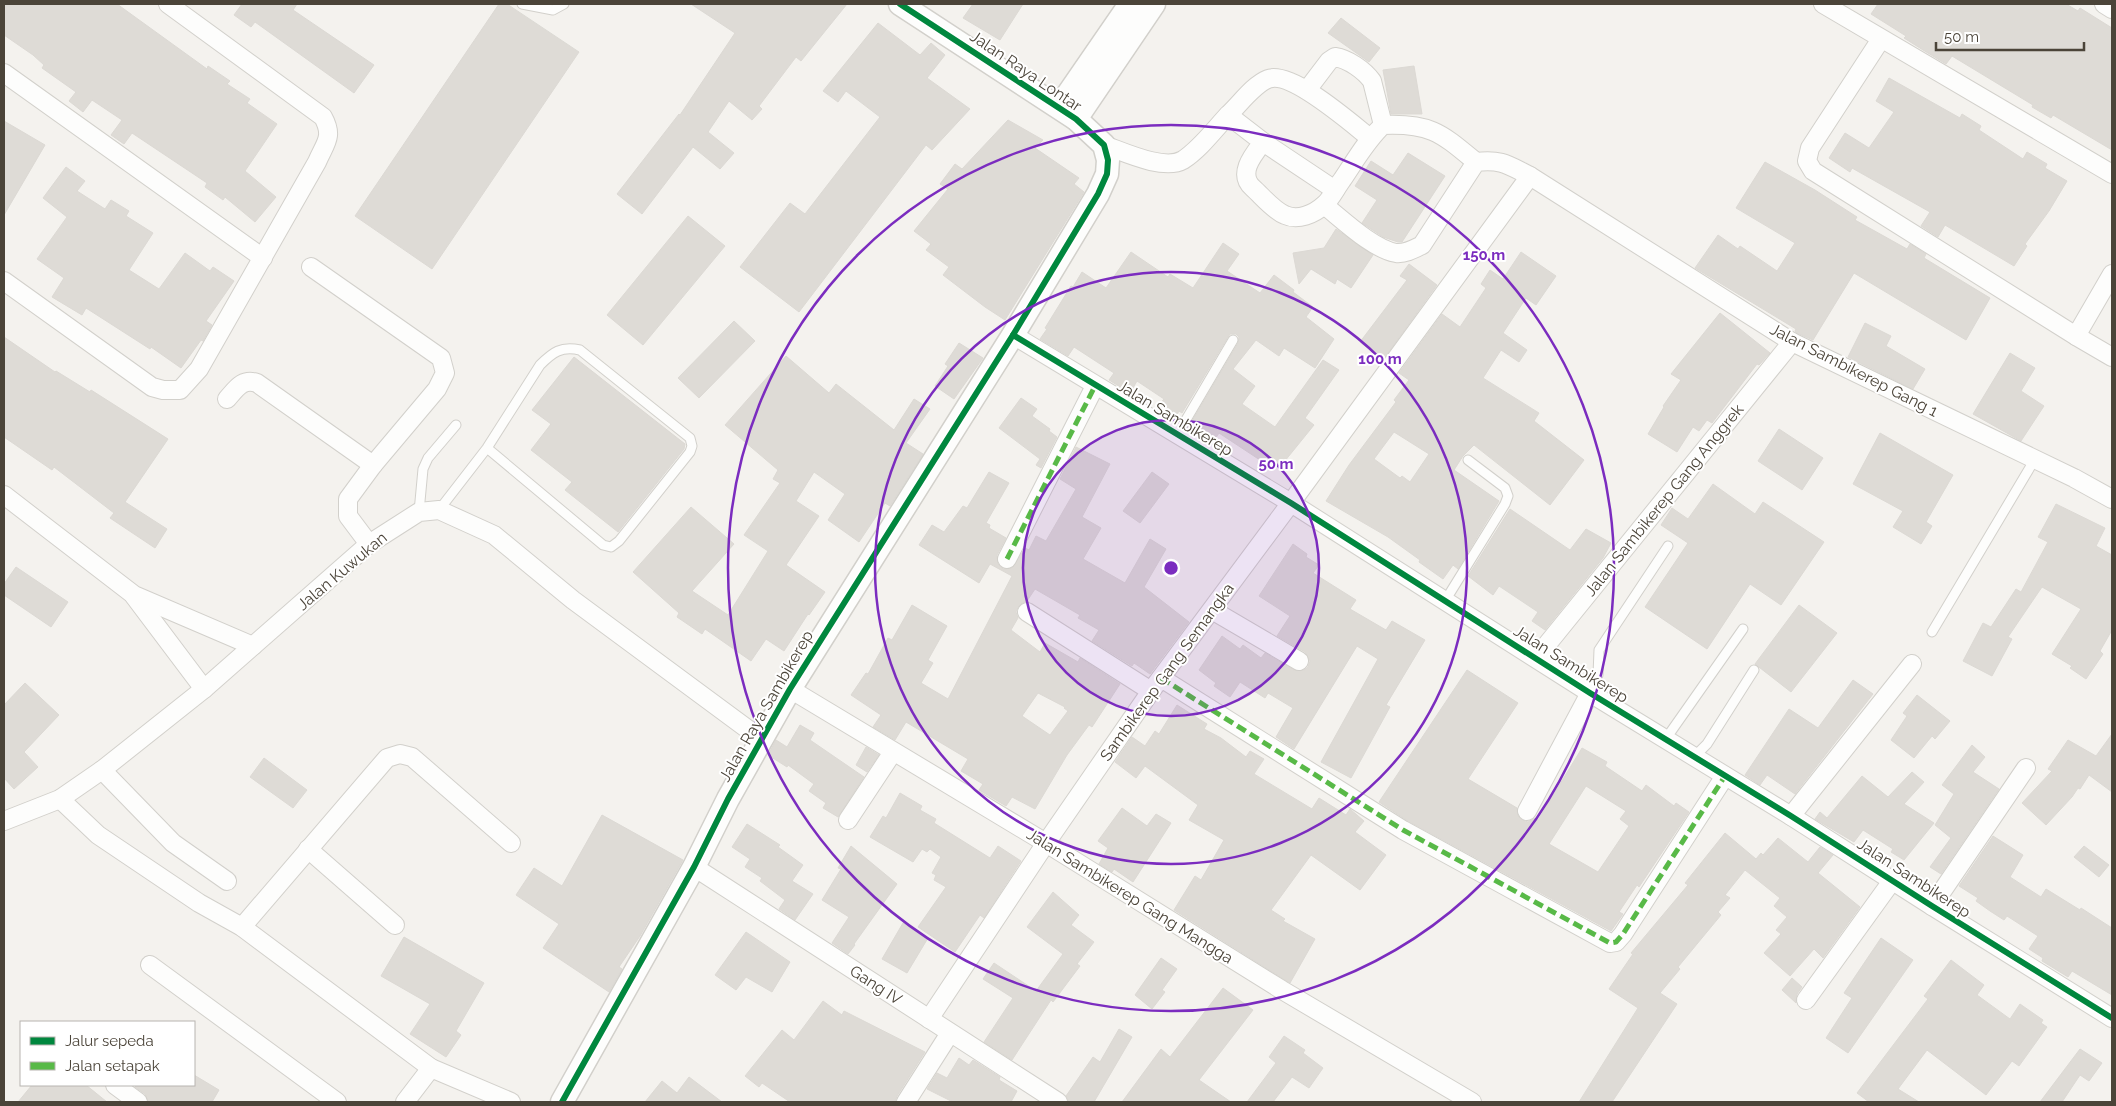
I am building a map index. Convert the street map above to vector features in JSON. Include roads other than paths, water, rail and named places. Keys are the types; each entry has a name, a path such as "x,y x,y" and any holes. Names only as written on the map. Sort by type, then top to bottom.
{"street":[{"path":"4,281 152,387 163,390 180,390 199,369 317,162 329,135 329,128 324,117 168,4"},
{"name":"Jalan Raya Lontar","path":"900,4 1067,113 1104,145"},
{"path":"1067,113 1130,4"},
{"path":"1067,113 1154,4"},
{"path":"1823,4 2112,174"},
{"path":"2104,4 2112,9"},
{"path":"1881,39 1810,148 1807,161 1812,171 2112,357"},
{"path":"1307,90 1329,61 1336,57 1344,58 1372,80 1383,125"},
{"path":"4,73 263,258"},
{"path":"1104,145 1155,162 1176,163 1192,153 1258,86 1269,79 1280,77 1307,90 1370,138"},
{"path":"1228,115 1263,142 1335,190"},
{"path":"1263,142 1247,168 1245,175 1247,183 1285,215 1295,218 1305,216 1324,205 1370,138 1383,125 1400,124 1434,130 1447,138 1476,162 1422,245 1410,251 1397,253 1380,247 1324,205"},
{"path":"1012,335 1098,194 1107,174 1108,160 1104,145"},
{"name":"Jalan Sambikerep Gang 1","path":"1476,162 1499,161 1530,176 1792,342 2035,459 2112,499"},
{"name":"Sambikerep Gang Semangka","path":"929,1019 1046,843 1156,684 1530,176"},
{"path":"311,267 442,358 445,373 438,388 373,465 348,498 348,516 369,544"},
{"path":"2076,336 2112,274"},
{"name":"Jalan Sambikerep","path":"1012,335 1291,503 1590,693 1791,816 2112,1018"},
{"name":"Jalan Raya Sambikerep","path":"562,1102 694,867 761,739 790,689 1012,335"},
{"name":"Jalan Sambikerep Gang Anggrek","path":"1536,658 1792,342"},
{"path":"227,399 242,383 249,381 257,383 373,465"},
{"path":"1007,559 1095,386"},
{"path":"4,496 134,595 253,646"},
{"path":"439,510 494,535 573,600 761,739"},
{"name":"Jalan Kuwukan","path":"4,821 60,799 102,770 204,689 369,544 419,512 439,510"},
{"path":"134,595 204,689"},
{"path":"1212,610 1299,661"},
{"path":"1027,612 1156,684 1403,830 1610,943 1616,942 1623,934 1725,776"},
{"path":"1791,816 1912,664"},
{"name":"Jalan Sambikerep Gang Mangga","path":"790,689 1046,843 1282,990 1472,1102"},
{"path":"1527,811 1590,693"},
{"path":"848,820 893,752"},
{"path":"242,927 387,758 400,754 412,757 511,843"},
{"path":"1932,906 2026,768"},
{"path":"102,770 173,843 227,881"},
{"path":"60,799 98,834 147,870 199,903 242,927 431,1068 511,1102"},
{"path":"308,849 394,925"},
{"name":"Gang IV","path":"694,867 1058,1102"},
{"path":"1806,1000 1892,881"},
{"path":"150,965 338,1102"},
{"path":"906,1102 950,1033"},
{"path":"405,1102 431,1068"},
{"path":"116,1086 138,1102"}],"lane":[{"path":"522,4 553,10 564,4"},
{"path":"1177,435 1233,340"},
{"path":"439,510 487,448 540,365 556,351 570,348 580,350 690,438 692,446 690,452 619,542 611,547 603,545 487,448"},
{"path":"419,512 423,470 428,458 456,424"},
{"path":"1932,632 2035,459"},
{"path":"1445,601 1505,504 1508,496 1505,488 1468,460"},
{"path":"1590,693 1598,675 1599,650 1668,546"},
{"path":"1665,740 1743,629"},
{"path":"1694,757 1707,744 1754,670"}]}
